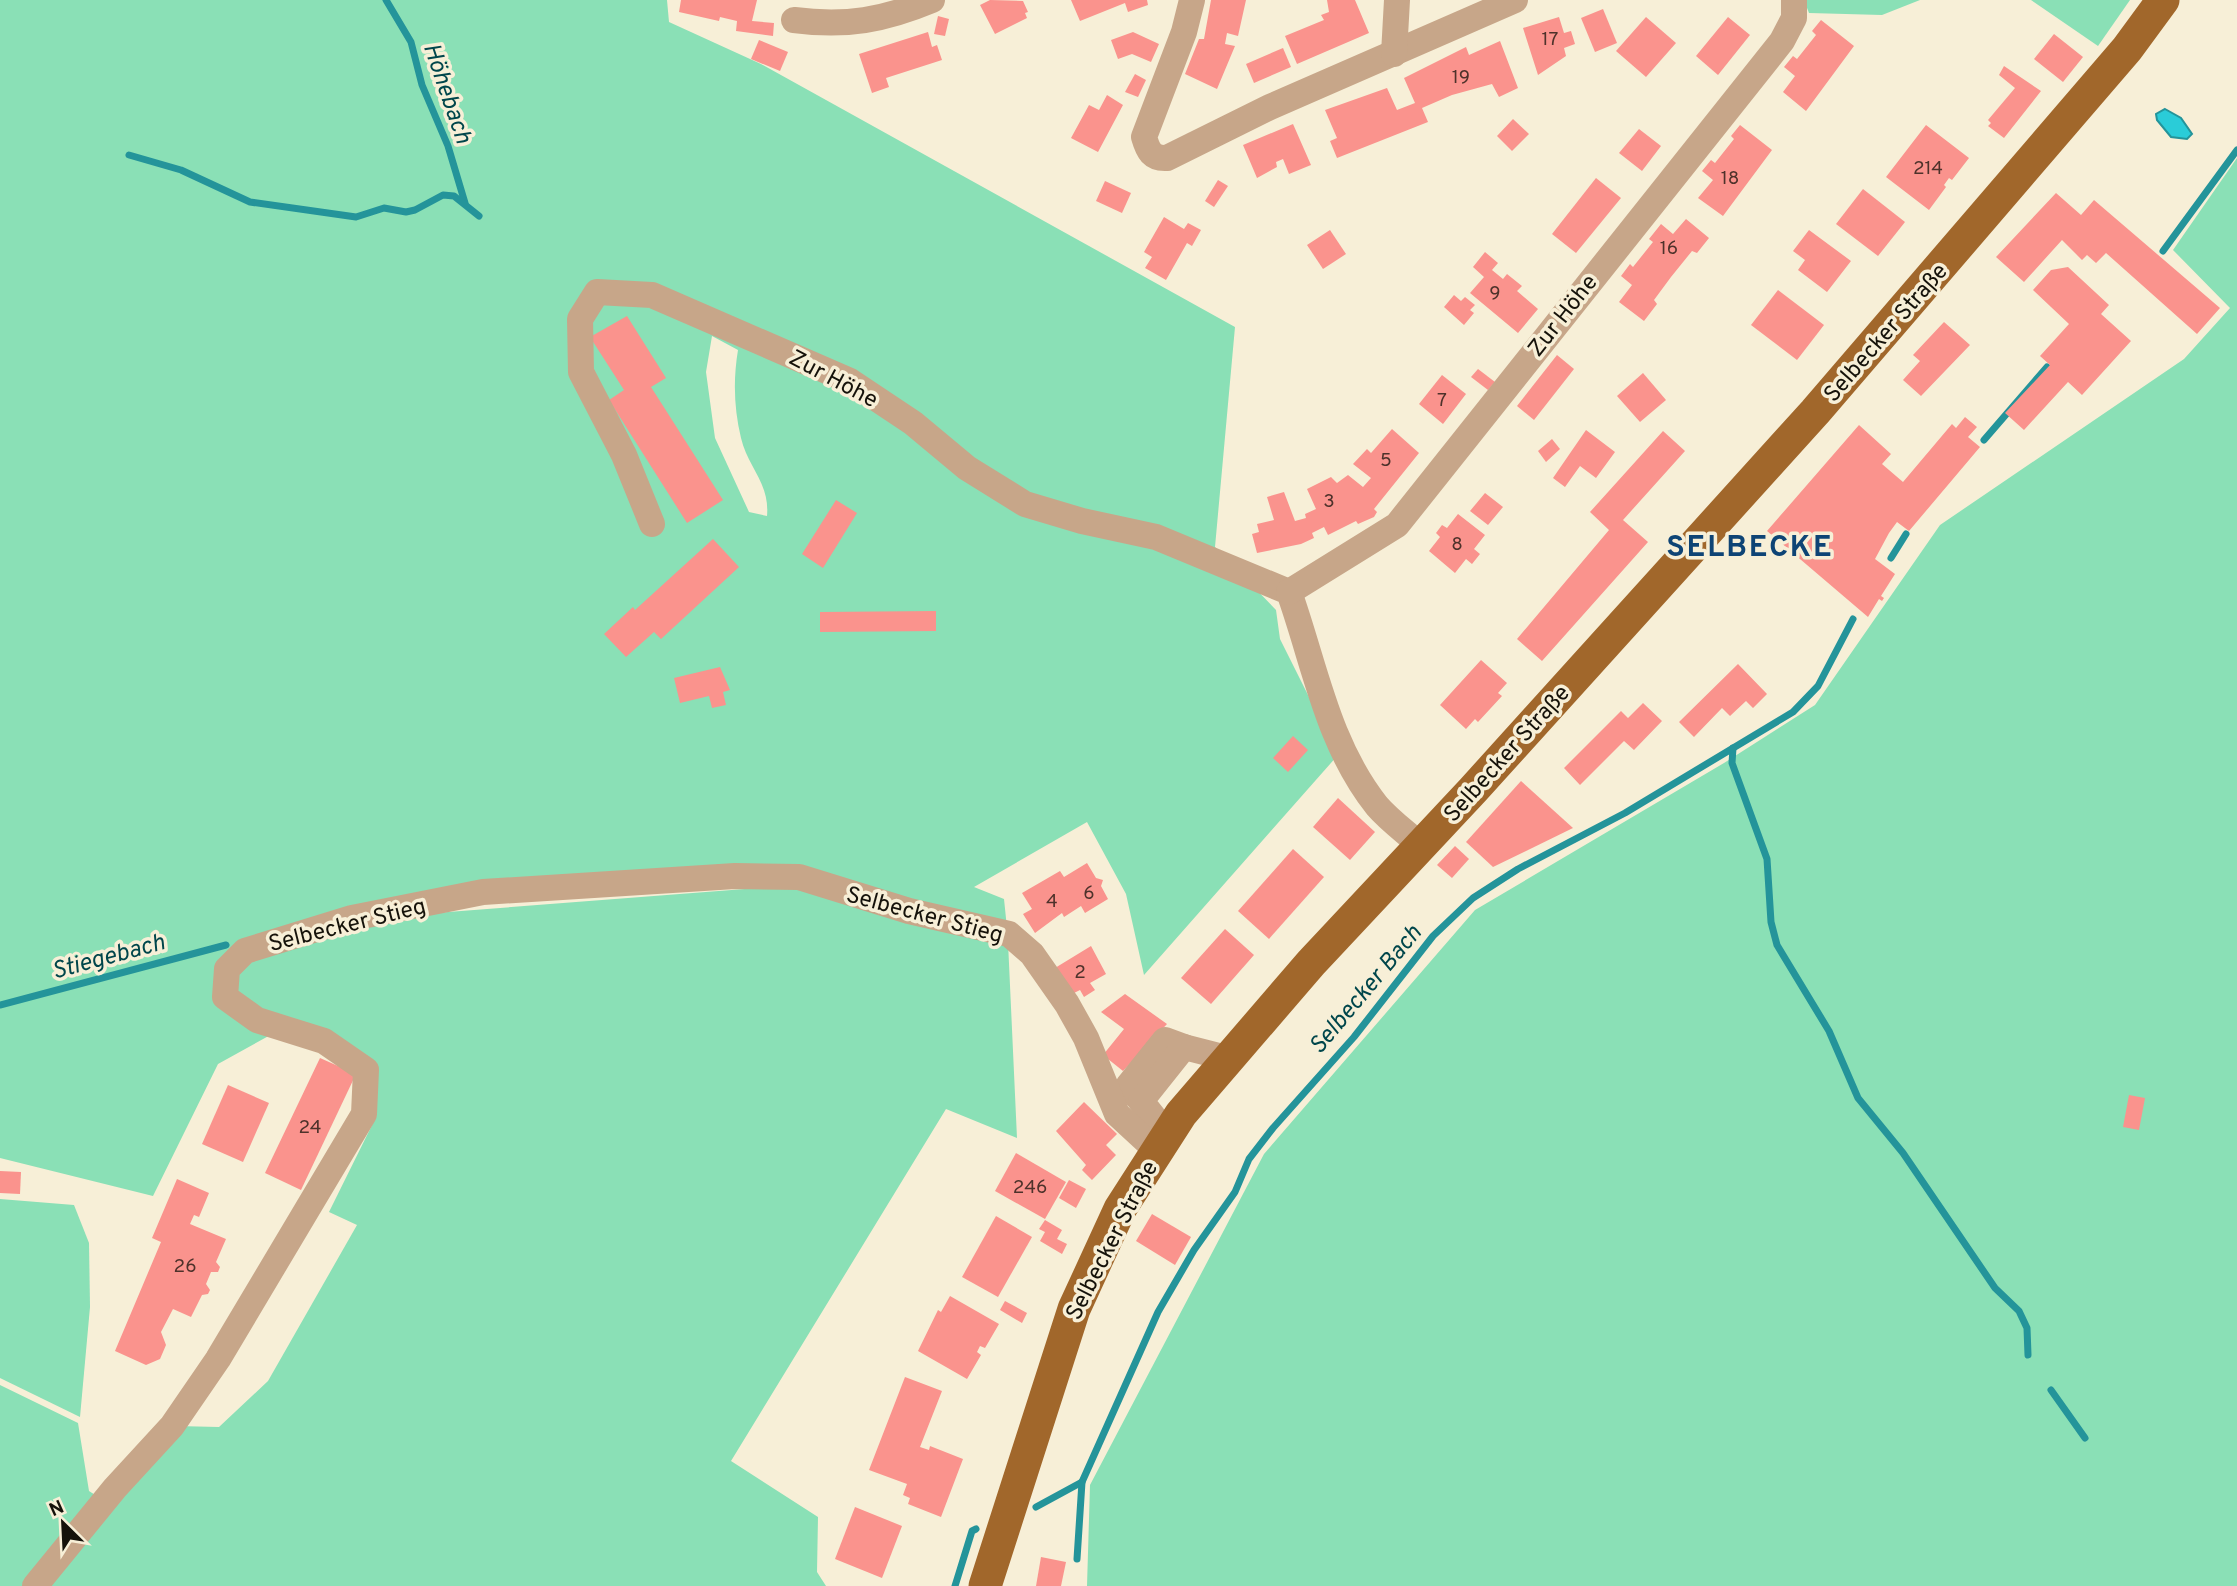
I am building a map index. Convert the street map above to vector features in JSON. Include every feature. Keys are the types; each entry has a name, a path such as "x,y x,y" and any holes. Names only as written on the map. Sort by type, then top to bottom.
{"main road":[{"name":"Selbecker Straße","path":"985,1586 1074,1309 1120,1209 1162,1142 1227,1058 1815,412 2127,50 2163,0"}],"street":[{"path":"794,20 832,25 868,21 932,0"},
{"path":"1192,0 1184,32 1144,137 1148,151 1158,159 1167,158 1270,107 1515,0"},
{"path":"1394,54 1397,0"},
{"name":"Zur Höhe","path":"652,524 624,455 581,372 580,319 597,292 652,295 850,381 913,423 967,468 1025,504 1082,521 1156,537 1289,592 1397,524 1782,41 1794,18 1794,0"},
{"path":"1289,592 1313,676 1343,750 1378,807 1421,846"},
{"name":"Selbecker Stieg","path":"35,1586 115,1488 172,1426 225,1348 364,1114 366,1070 324,1041 257,1020 225,997 227,969 245,951 352,918 483,892 735,876 799,877 865,899 1009,934 1032,954 1067,1004 1086,1038 1117,1114 1162,1142"},
{"path":"1162,1142 1141,1101 1184,1047 1227,1058"}],"green space":[{"path":"0,0 667,0 669,22 761,64 1235,327 1215,547 1276,610 1280,639 1338,755 1144,975 1126,894 1087,822 974,887 1004,899 1007,928 805,870 573,877 261,934 219,979 274,1033 218,1064 153,1196 0,1158","holes":["712,336 738,350 735,383 739,427 744,449 765,494 767,516 749,512 715,438 706,372"]},
{"path":"1804,0 1920,0 1882,15 1809,13"},
{"path":"2031,0 2130,0 2098,46"},
{"path":"2237,158 2237,1586 1087,1586 1090,1485 1264,1154 1475,910 1724,763 1815,705 1940,525 2184,359 2230,308 2173,250"},
{"path":"795,885 1008,942 1017,1138 946,1109 731,1461 818,1517 817,1572 826,1586 0,1586 0,1385 78,1423 89,1491 112,1506 176,1426 219,1427 268,1381 357,1225 329,1212 376,1117 376,1067 265,1013 235,994 236,975 251,955 339,931 435,913"},
{"path":"0,1199 74,1205 89,1243 90,1307 80,1417 0,1378"}],"water":[{"path":"2165,109 2181,118 2192,134 2187,139 2171,137 2157,120 2156,114"}],"building":[{"path":"681,0 757,0 752,21 774,23 773,36 736,31 737,21 720,17 719,21 679,12"},
{"path":"990,0 1023,1 1028,12 1025,13 1027,18 995,34 980,5"},
{"path":"1071,0 1147,0 1148,5 1128,12 1125,3 1080,21"},
{"path":"1211,0 1246,0 1238,36 1227,33 1225,44 1235,46 1217,89 1185,74 1199,39 1204,39"},
{"path":"1327,0 1355,0 1369,33 1297,64 1285,36 1324,20 1321,15 1329,12"},
{"path":"1603,9 1617,43 1595,52 1581,18"},
{"path":"938,16 949,19 945,36 934,34"},
{"path":"1559,17 1564,33 1571,31 1575,44 1564,48 1566,56 1538,75 1523,28"},
{"path":"1646,17 1676,43 1646,77 1616,51"},
{"path":"1728,17 1750,35 1718,75 1696,56"},
{"path":"1821,20 1854,46 1806,111 1783,92 1795,76 1784,67 1793,56 1797,59 1816,35 1812,31"},
{"path":"928,32 932,47 937,45 942,60 886,78 889,87 872,93 859,54"},
{"path":"1133,32 1159,44 1151,62 1132,54 1118,59 1111,40"},
{"path":"2054,34 2083,57 2063,82 2034,59"},
{"path":"759,40 788,52 780,71 751,59"},
{"path":"1500,41 1518,88 1499,97 1492,84 1452,95 1422,108 1428,122 1337,158 1330,141 1337,138 1325,110 1387,88 1397,110 1415,103 1404,78 1466,47 1469,55"},
{"path":"1283,48 1291,67 1254,83 1246,64"},
{"path":"2004,66 2041,91 2004,138 1988,126 1991,123 1988,120 2015,88 1999,75"},
{"path":"1135,74 1146,80 1138,97 1125,92"},
{"path":"1107,95 1123,105 1098,152 1071,138 1089,105 1099,110"},
{"path":"1513,119 1529,134 1512,151 1497,136"},
{"path":"1293,124 1311,165 1289,174 1283,159 1276,162 1277,167 1257,178 1243,145"},
{"path":"1740,125 1772,150 1723,216 1698,198 1713,180 1702,171 1711,160 1715,163 1734,139 1731,136"},
{"path":"1926,125 1969,158 1952,180 1949,178 1944,185 1946,187 1929,210 1886,177"},
{"path":"1639,129 1661,146 1642,171 1619,153"},
{"path":"1596,178 1621,198 1576,253 1552,234"},
{"path":"1218,180 1228,186 1214,207 1205,201"},
{"path":"1105,181 1131,193 1122,213 1096,201"},
{"path":"1863,189 1905,222 1878,256 1836,224"},
{"path":"2056,193 2081,215 2094,200 2220,308 2197,334 2106,253 2096,263 2087,255 2082,260 2062,240 2024,282 1996,257"},
{"path":"1164,217 1184,229 1188,223 1201,230 1192,246 1187,243 1166,280 1145,268 1152,257 1144,252"},
{"path":"1686,219 1709,238 1697,253 1692,251 1671,277 1654,300 1657,304 1644,321 1619,302 1632,285 1621,276 1630,264 1633,267 1653,242 1649,239 1661,224 1673,234"},
{"path":"1330,230 1346,254 1323,269 1307,245"},
{"path":"1809,230 1851,261 1827,292 1798,270 1805,260 1793,251"},
{"path":"1485,252 1498,263 1492,270 1503,279 1507,274 1522,286 1517,291 1538,309 1518,333 1470,293 1484,277 1473,267"},
{"path":"2068,267 2109,305 2101,314 2131,341 2082,395 2068,382 2024,430 2005,413 2050,365 2040,356 2069,324 2033,290 2051,270"},
{"path":"1778,290 1824,325 1797,360 1751,325"},
{"path":"1454,295 1461,301 1465,297 1475,305 1470,310 1474,313 1464,325 1444,307"},
{"path":"627,316 666,378 651,387 723,500 687,523 609,400 624,390 590,337"},
{"path":"1944,322 1970,345 1921,396 1903,380 1920,361 1913,355"},
{"path":"1557,355 1574,369 1534,420 1517,406"},
{"path":"1478,369 1495,382 1488,390 1471,377"},
{"path":"1643,373 1666,400 1640,422 1617,396"},
{"path":"1442,375 1466,394 1443,424 1419,404"},
{"path":"1965,417 1977,427 1968,437 1980,447 1909,531 1897,522 1889,533 1875,559 1895,574 1881,596 1884,598 1882,601 1879,599 1868,617 1767,531 1859,425 1891,454 1882,464 1903,482 1952,424 1956,428"},
{"path":"1392,429 1419,453 1374,509 1377,512 1374,517 1358,524 1356,521 1328,535 1324,527 1312,533 1314,538 1301,544 1257,553 1252,534 1259,532 1257,524 1274,520 1267,497 1284,492 1295,521 1306,518 1305,514 1316,509 1307,489 1331,477 1337,483 1348,475 1363,487 1371,478 1353,464 1367,449 1371,453"},
{"path":"1586,430 1615,452 1596,478 1580,466 1565,487 1553,478"},
{"path":"1663,431 1685,451 1623,520 1648,542 1542,661 1517,639 1609,530 1590,512"},
{"path":"1552,439 1560,449 1546,462 1538,451"},
{"path":"1485,493 1503,507 1488,525 1470,511"},
{"path":"836,500 857,513 823,568 802,554"},
{"path":"1458,514 1485,535 1474,549 1480,554 1472,564 1466,559 1455,573 1429,551 1440,537 1436,533 1442,525 1447,528"},
{"path":"713,539 739,567 661,639 654,632 626,657 604,634 633,607 635,610"},
{"path":"936,611 936,631 820,632 820,612"},
{"path":"1481,660 1507,683 1498,693 1502,696 1478,722 1475,719 1466,729 1440,705"},
{"path":"1738,664 1767,694 1753,708 1746,701 1730,716 1722,708 1694,737 1679,722"},
{"path":"720,667 730,690 723,692 726,705 712,708 709,696 680,703 674,678"},
{"path":"1643,703 1662,721 1634,750 1624,741 1580,785 1564,768 1621,711 1628,718"},
{"path":"1293,736 1308,750 1288,772 1273,758"},
{"path":"1521,781 1573,828 1493,867 1466,842"},
{"path":"1338,798 1375,832 1350,860 1313,827"},
{"path":"1455,846 1469,859 1452,878 1437,865"},
{"path":"1293,849 1324,877 1269,939 1238,911"},
{"path":"1087,863 1096,878 1103,880 1101,886 1108,899 1085,913 1081,906 1064,917 1062,913 1035,933 1023,914 1032,909 1022,893 1060,871 1064,877"},
{"path":"1225,929 1254,955 1211,1004 1181,978"},
{"path":"1091,946 1106,974 1090,983 1095,990 1084,997 1080,990 1070,995 1055,968"},
{"path":"1125,994 1167,1024 1123,1071 1103,1055 1124,1029 1101,1012"},
{"path":"320,1058 356,1074 301,1190 265,1173"},
{"path":"228,1085 269,1103 243,1162 202,1144"},
{"path":"2129,1095 2145,1098 2139,1130 2123,1127"},
{"path":"1084,1102 1117,1134 1106,1145 1116,1155 1092,1180 1082,1170 1086,1165 1056,1131"},
{"path":"1016,1153 1066,1182 1045,1219 995,1191"},
{"path":"0,1171 21,1172 20,1194 0,1193"},
{"path":"177,1179 209,1193 199,1217 194,1215 190,1224 226,1239 216,1262 220,1267 218,1272 211,1272 206,1284 210,1290 208,1294 202,1295 191,1317 173,1309 161,1332 166,1345 160,1359 146,1365 115,1351 161,1242 152,1238"},
{"path":"1069,1180 1086,1189 1076,1208 1059,1198"},
{"path":"1152,1214 1191,1237 1175,1265 1136,1241"},
{"path":"996,1216 1032,1237 998,1297 962,1277"},
{"path":"1045,1220 1062,1230 1057,1239 1067,1244 1062,1254 1040,1241 1045,1232 1039,1229"},
{"path":"950,1296 999,1324 985,1348 980,1346 977,1352 981,1355 967,1379 918,1351 938,1310 941,1312"},
{"path":"1005,1301 1027,1313 1022,1323 1000,1310"},
{"path":"905,1377 942,1391 920,1447 929,1450 930,1446 963,1459 941,1517 908,1504 910,1498 903,1495 907,1484 869,1470"},
{"path":"855,1507 902,1526 882,1578 835,1559"},
{"path":"1041,1557 1066,1562 1061,1586 1036,1586"}],"waterway":[{"name":"Höhebach","path":"386,0 411,42 422,85 448,146 465,203"},
{"name":"Selbecker Bach","path":"2163,251 2237,150"},
{"path":"129,155 181,170 250,202 356,217 384,208 406,212 415,210 443,195 454,196 479,216"},
{"name":"Selbecker Bach","path":"1984,440 2047,367"},
{"name":"Selbecker Bach","path":"1891,558 1906,534"},
{"name":"Selbecker Bach","path":"1036,1507 1082,1482 1158,1312 1194,1250 1235,1192 1249,1159 1354,1037 1433,936 1473,898 1518,869 1625,813 1793,712 1818,686 1853,619"},
{"path":"1733,748 1732,763 1767,859 1771,922 1777,945 1829,1031 1858,1098 1903,1153 1995,1288 2019,1311 2027,1328 2028,1355"},
{"name":"Stiegebach","path":"0,1005 226,945"},
{"path":"2051,1390 2085,1438"},
{"path":"1077,1559 1082,1482"},
{"name":"Selbecker Bach","path":"955,1586 972,1531 976,1529"}],"district":[{"name":"SELBECKE","path":"1750,546"}]}
